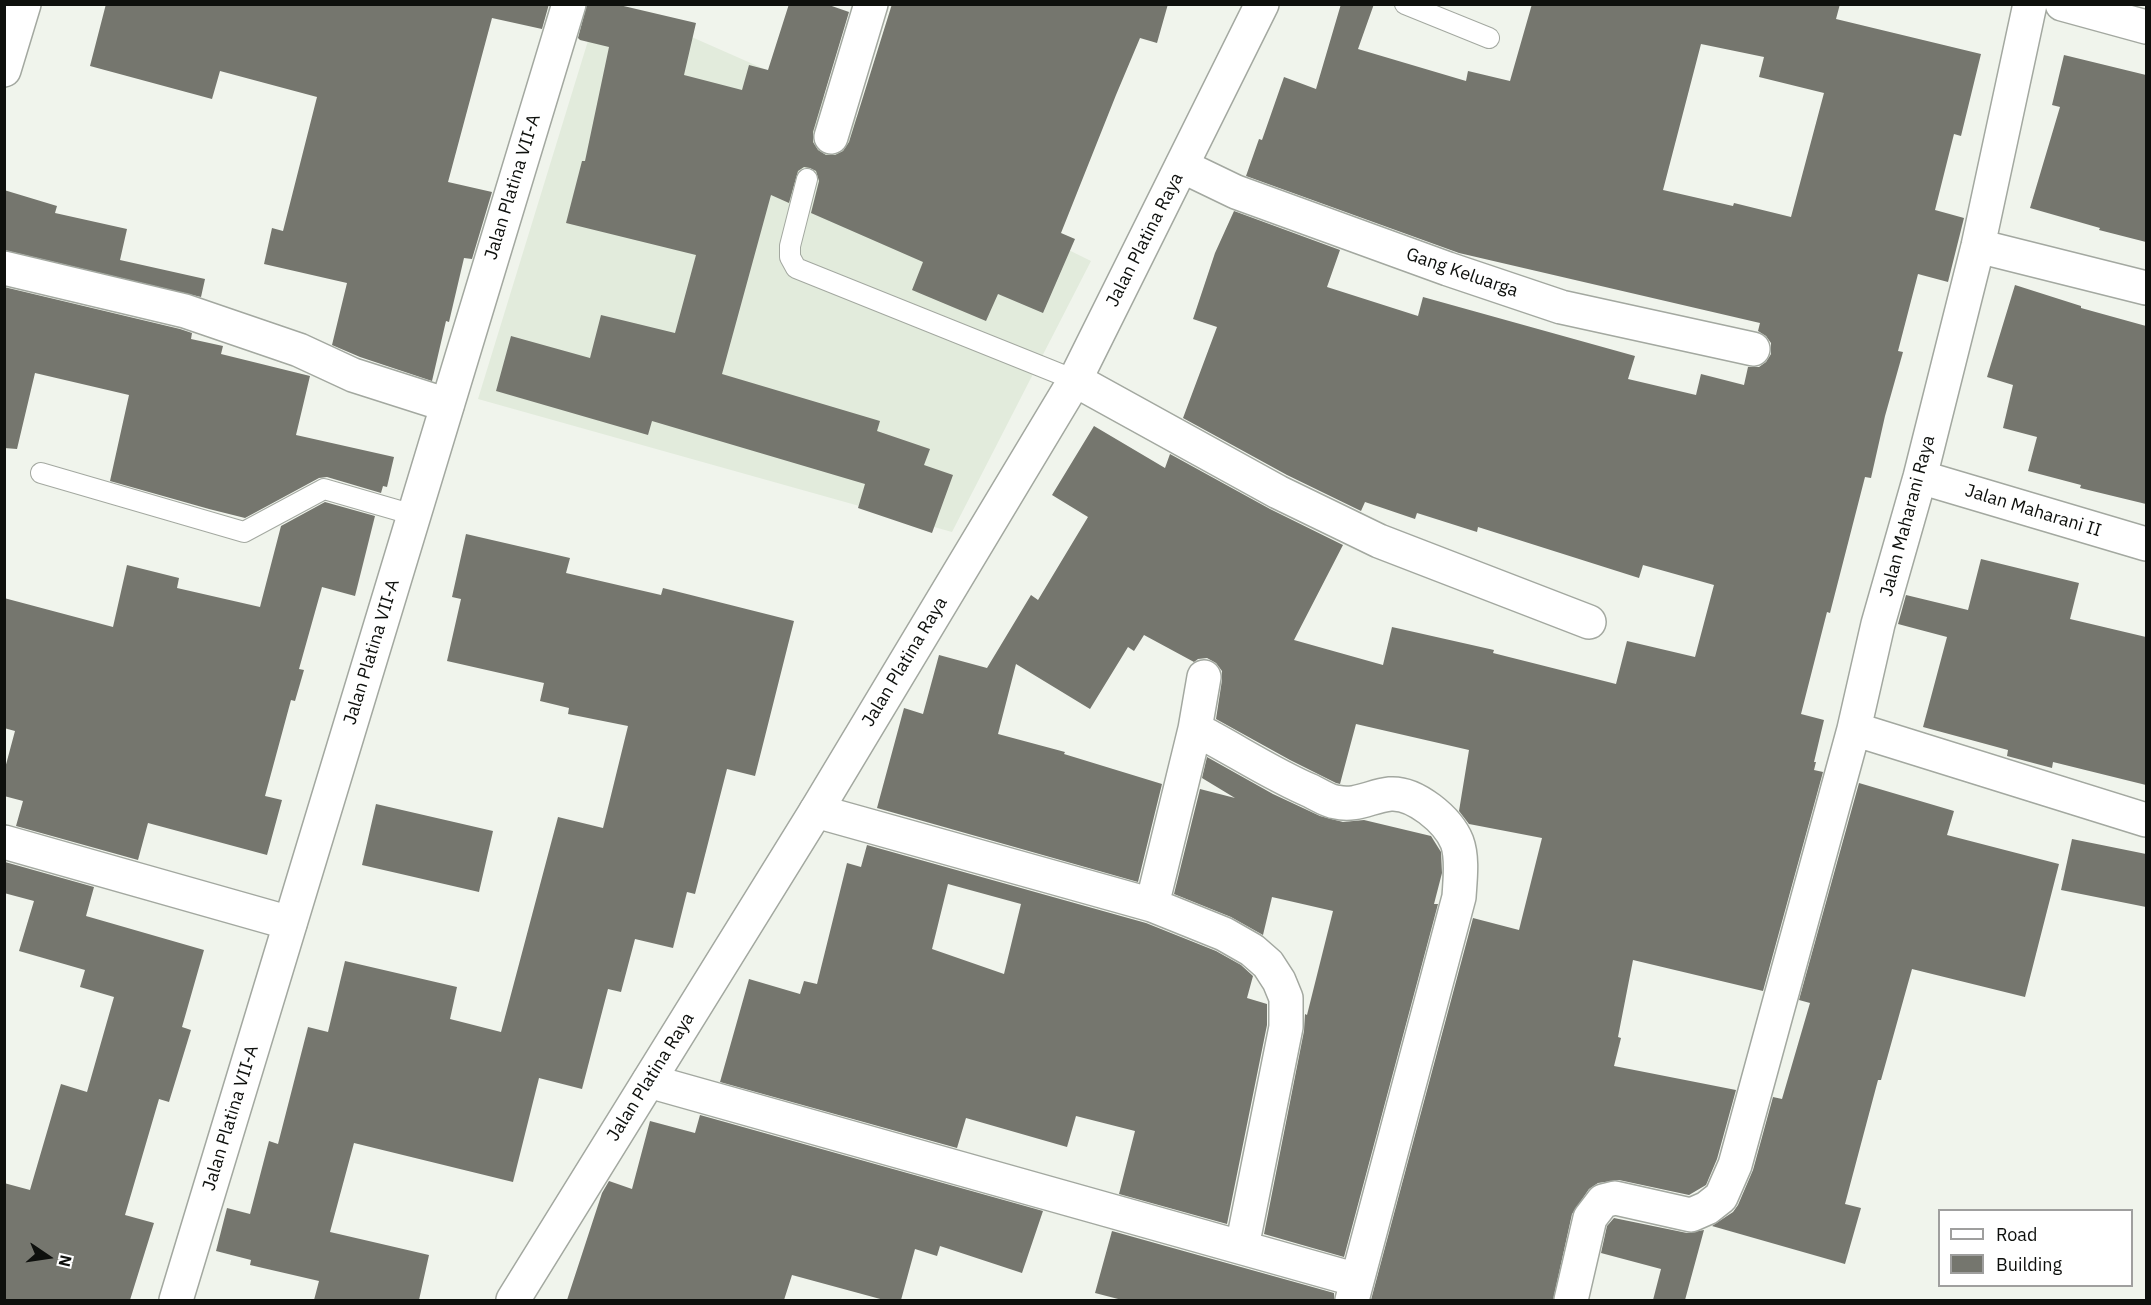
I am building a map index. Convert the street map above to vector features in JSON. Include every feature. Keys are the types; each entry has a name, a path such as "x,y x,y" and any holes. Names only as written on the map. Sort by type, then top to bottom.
{"street":[{"path":"4,70 24,4"},
{"name":"Jalan Platina VII-A","path":"176,1300 568,4"},
{"path":"831,137 871,4"},
{"name":"Jalan Platina Raya","path":"513,1300 816,811 1075,380 1262,4"},
{"name":"Jalan Maharani Raya","path":"1571,1300 1590,1218 1603,1201 1616,1198 1691,1215 1707,1208 1721,1197 1735,1165 1854,729 1878,624 1920,477 1978,246 2030,4"},
{"path":"2062,4 2146,27"},
{"name":"Gang Keluarga","path":"1182,166 1236,192 1448,270 1561,307 1753,349"},
{"path":"1978,246 2146,288"},
{"path":"4,268 185,311 299,350 353,375 447,405"},
{"path":"1075,380 1278,492 1379,541 1589,622"},
{"name":"Jalan Maharani II","path":"1920,477 2146,544"},
{"path":"1152,904 1195,729 1204,677"},
{"path":"649,1081 1242,1247 1354,1290 1459,897 1460,867 1457,843 1441,818 1417,801 1391,794 1357,804 1336,802 1285,780 1233,748 1195,729"},
{"path":"1854,729 2146,820"},
{"path":"816,811 1152,904 1224,934 1252,950 1268,964 1279,981 1286,999 1287,1027 1242,1247"},
{"path":"4,842 290,923"}],"lane":[{"path":"1405,4 1489,38"},
{"path":"807,178 790,246 790,257 796,268 1075,380"},
{"path":"41,472 244,532 324,489 414,515"}],"shaded area":[{"path":"599,5 619,5 821,94 1028,230 1091,261 952,532 478,399"}],"building":[{"path":"106,4 549,4 542,29 492,18 448,182 492,192 472,259 464,258 432,381 360,357 332,345 347,283 264,264 272,228 283,231 317,97 220,71 212,99 90,66"},
{"path":"587,4 615,4 696,23 684,75 742,90 749,65 768,70 789,4 826,4 849,12 813,132 813,142 818,150 826,155 835,155 843,151 849,142 892,4 1168,4 1157,43 1140,38 1116,95 1061,233 1075,239 1043,313 998,294 986,321 912,290 923,262 811,213 819,181 816,171 810,168 804,167 798,171 789,203 771,195 722,374 880,421 877,431 930,449 924,465 953,475 932,533 858,508 865,484 652,421 648,435 496,391 511,336 590,358 601,315 675,333 696,255 566,223 582,161 585,161 609,47 578,38"},
{"path":"1341,4 1374,4 1358,49 1466,81 1468,71 1510,81 1532,4 1840,4 1836,19 1981,54 1961,136 1954,134 1935,210 1964,218 1948,282 1918,274 1898,351 1903,352 1871,478 1865,477 1801,714 1824,720 1814,762 1816,762 1814,770 1823,772 1763,991 1633,960 1618,1037 1621,1038 1614,1066 1736,1090 1717,1159 1706,1185 1689,1195 1619,1180 1598,1183 1589,1189 1572,1214 1553,1300 1371,1300 1473,918 1519,930 1542,838 1469,824 1459,811 1469,750 1356,724 1340,784 1336,783 1216,719 1222,671 1216,663 1207,658 1194,662 1144,635 1134,651 1128,647 1090,709 1016,664 998,734 1065,752 1064,754 1162,784 1138,882 877,808 904,708 923,714 939,655 987,668 1031,595 1038,600 1088,517 1052,495 1094,426 1165,468 1170,454 1270,509 1343,545 1294,640 1383,665 1392,627 1494,650 1493,653 1616,684 1627,641 1695,657 1714,585 1643,565 1639,578 1478,527 1477,532 1417,513 1415,519 1365,502 1361,511 1287,475 1183,418 1217,327 1193,319 1215,253 1234,211 1340,250 1327,287 1418,316 1423,297 1635,356 1628,379 1696,395 1701,374 1744,385 1748,367 1759,367 1771,354 1771,343 1758,331 1760,323 1459,253 1246,176 1259,139 1262,140 1284,77 1316,89","holes":["1701,44 1764,57 1759,77 1824,93 1791,217 1734,203 1733,206 1663,190"]},
{"path":"2064,55 2146,75 2146,242 2030,208 2060,107 2052,105"},
{"path":"4,190 57,206 55,213 127,229 120,260 205,279 201,297 4,250"},
{"path":"2015,285 2081,306 2081,308 2146,326 2146,504 2080,488 2081,485 2028,471 2037,437 2003,428 2013,385 1987,377"},
{"path":"4,287 180,329 192,333 191,339 223,346 221,354 310,376 296,435 394,457 387,487 383,486 381,493 327,477 319,478 245,518 110,481 129,395 35,373 17,449 4,448"},
{"path":"325,502 375,516 355,596 322,587 299,669 304,670 295,701 291,700 265,796 282,800 267,855 148,823 138,860 16,826 23,801 4,796 4,772 15,731 4,728 4,598 113,627 127,565 179,578 177,588 260,607 281,526"},
{"path":"466,534 570,558 566,573 661,595 663,588 794,621 755,776 727,769 695,894 687,892 673,948 635,939 621,992 608,989 582,1089 539,1078 513,1182 354,1143 330,1232 429,1255 419,1300 314,1300 319,1281 250,1265 251,1260 216,1251 227,1208 250,1214 269,1141 278,1144 308,1027 328,1032 345,961 457,987 450,1019 501,1032 558,817 603,828 628,726 568,714 569,708 540,701 544,683 447,661 461,599 452,597"},
{"path":"1981,559 2079,583 2070,619 2146,637 2146,785 2053,762 2052,768 2007,756 2008,750 1923,727 1947,637 1898,624 1906,595 1968,610"},
{"path":"1207,757 1273,794 1320,816 1343,822 1364,820 1431,836 1441,852 1442,873 1434,904 1438,904 1344,1257 1264,1234 1304,1031 1305,1014 1307,1015 1333,911 1272,897 1263,935 1231,917 1174,894 1200,789 1235,798 1202,778"},
{"path":"1859,783 1954,811 1947,835 2059,864 2025,997 1912,969 1881,1080 1878,1080 1845,1204 1861,1208 1845,1264 1712,1226 1733,1212 1738,1205 1753,1170 1773,1097 1782,1099 1810,1003 1799,1000"},
{"path":"376,804 493,831 479,892 362,865"},
{"path":"2072,839 2146,854 2146,907 2061,890"},
{"path":"867,845 1146,923 1216,951 1241,965 1253,976 1247,998 1267,1004 1267,1025 1227,1224 1119,1194 1135,1131 1076,1116 1067,1147 966,1118 957,1148 720,1082 749,979 800,994 804,981 817,984 847,863 861,867","holes":["948,884 1021,904 1004,974 932,949"]},
{"path":"5,862 94,887 86,916 204,950 182,1027 191,1030 169,1102 159,1099 125,1215 154,1223 130,1300 4,1300 4,1183 30,1190 61,1084 87,1092 114,997 80,987 85,970 19,951 34,901 4,893"},
{"path":"700,1115 1043,1211 1022,1273 940,1246 937,1256 915,1249 901,1300 884,1300 792,1275 784,1300 567,1300 602,1193 609,1181 632,1189 650,1121 695,1133"},
{"path":"1614,1218 1687,1233 1704,1230 1685,1300 1653,1300 1661,1269 1601,1253 1607,1226"},
{"path":"1112,1231 1334,1293 1334,1300 1122,1300 1095,1293"}]}
